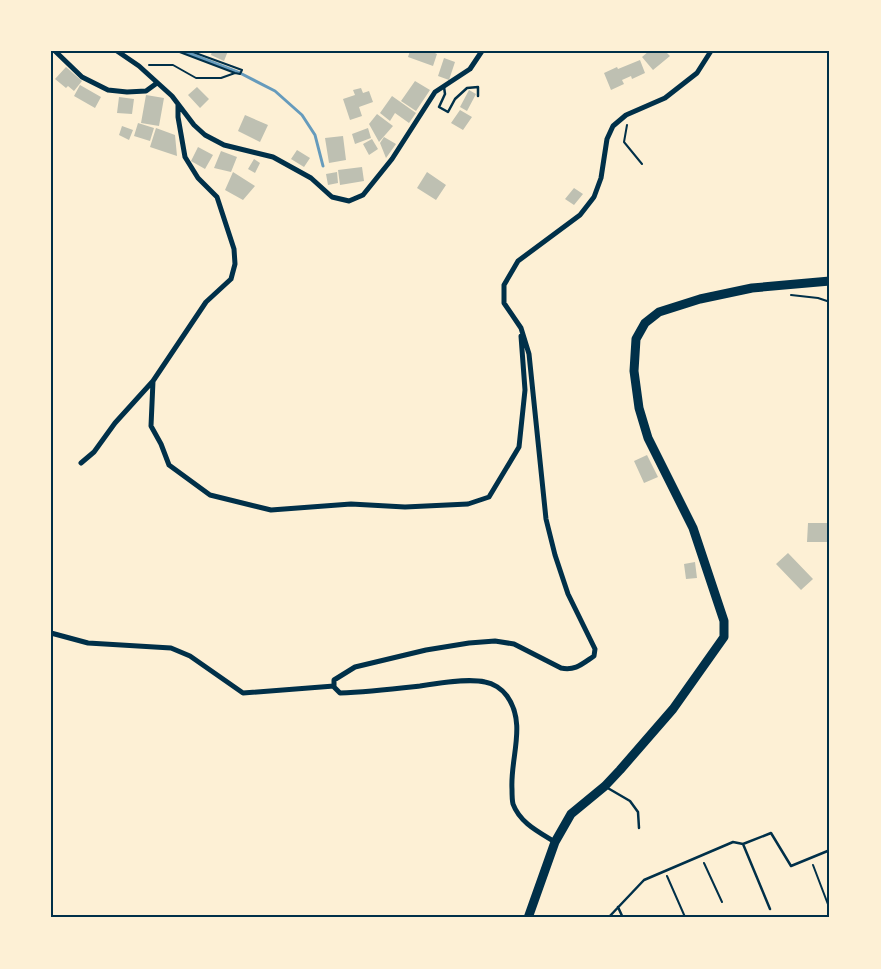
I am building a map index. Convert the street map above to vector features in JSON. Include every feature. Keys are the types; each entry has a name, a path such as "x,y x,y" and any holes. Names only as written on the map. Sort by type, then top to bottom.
{"main road":[{"path":"528,918 555,842 571,814 605,786 673,709 724,637 724,621 693,528 648,438 639,408 634,371 636,339 645,324 659,312 700,299 752,288 830,281"}],"street":[{"path":"55,51 82,77 108,90 146,91 157,83"},
{"path":"117,51 139,66 172,96 194,125 205,135 224,144 273,157 311,178 332,197 349,202 363,195 392,159 436,92 470,69 482,51"},
{"path":"555,842 533,829 523,820 513,804 512,782 518,730 510,700 502,690 486,682 450,682 374,692 340,693 334,686 334,680 355,666 426,650 469,643 496,641 514,644 543,657 561,668 569,670 576,669 594,656 595,649 568,594 546,519 529,354 521,328 504,303 504,285 518,261 580,215 594,197 601,178 607,139 613,126 630,113 665,98 697,74 711,51"},
{"path":"81,463 94,452 115,423 153,381 206,302 231,279 235,264 234,249 217,197 198,178 184,157 178,104"},
{"path":"153,381 150,426 161,444 169,465 210,495 271,510 351,504 405,507 468,504 490,497 519,447 525,390 521,328"},
{"path":"51,633 88,643 171,648 190,656 243,693 334,686"}],"lane":[{"path":"444,86 445,94 439,107 448,112 455,99 467,88 478,87 478,96"},
{"path":"605,786 630,801 638,812 639,828"},
{"path":"608,918 644,880 733,842 743,844 771,833 791,866 830,850"},
{"path":"743,844 770,909"},
{"path":"618,907 623,918"}],"path":[{"path":"177,51 187,56 235,73 240,74 242,70 189,51 187,56"},
{"path":"148,65 173,65 196,78 221,78 235,73"},
{"path":"630,113 624,142 642,164"},
{"path":"785,295 818,298 830,302"},
{"path":"701,856 722,902"},
{"path":"810,858 828,907"},
{"path":"666,871 685,918"}],"building":[{"path":"212,51 228,51 224,61 211,55"},
{"path":"410,51 431,51 437,54 433,66 408,57"},
{"path":"649,51 665,51 670,56 653,70 642,57"},
{"path":"444,58 455,62 449,80 438,76"},
{"path":"640,60 645,73 632,79 631,76 622,80 624,84 611,90 604,73"},
{"path":"66,67 82,81 74,91 68,86 66,88 55,79"},
{"path":"415,81 430,90 416,111 401,101"},
{"path":"80,85 101,97 95,108 74,96"},
{"path":"197,87 209,99 200,108 188,95"},
{"path":"361,88 363,93 369,91 373,102 359,107 362,116 350,120 343,99 355,95 353,90"},
{"path":"469,90 476,94 467,111 460,107"},
{"path":"146,95 164,98 159,126 141,123"},
{"path":"392,96 416,113 409,123 395,113 390,121 380,113"},
{"path":"119,97 134,99 132,114 117,113"},
{"path":"460,110 472,117 463,130 451,123"},
{"path":"377,114 393,126 379,142 369,124"},
{"path":"245,115 268,125 260,142 238,131"},
{"path":"138,123 154,128 150,141 134,136"},
{"path":"122,126 133,130 129,140 119,135"},
{"path":"156,128 175,135 177,156 150,147"},
{"path":"368,128 371,138 355,144 352,134"},
{"path":"343,136 346,160 329,163 325,138"},
{"path":"384,137 396,144 386,158 380,143"},
{"path":"372,139 378,149 369,155 363,144"},
{"path":"198,147 213,155 205,169 191,161"},
{"path":"297,150 310,158 304,167 291,159"},
{"path":"221,151 237,157 231,172 214,168"},
{"path":"254,159 260,163 255,173 248,169"},
{"path":"362,167 364,181 340,185 338,170"},
{"path":"233,172 255,186 243,200 225,190"},
{"path":"337,172 338,183 328,185 326,174"},
{"path":"427,172 446,185 436,200 417,188"},
{"path":"574,188 583,194 574,205 565,199"},
{"path":"647,455 658,477 644,483 634,461"},
{"path":"808,523 830,523 830,542 807,542"},
{"path":"788,553 813,579 801,590 776,564"},
{"path":"695,562 697,578 686,579 684,564"}],"waterway":[{"path":"183,51 240,73 275,91 302,115 315,135 323,166"}]}
